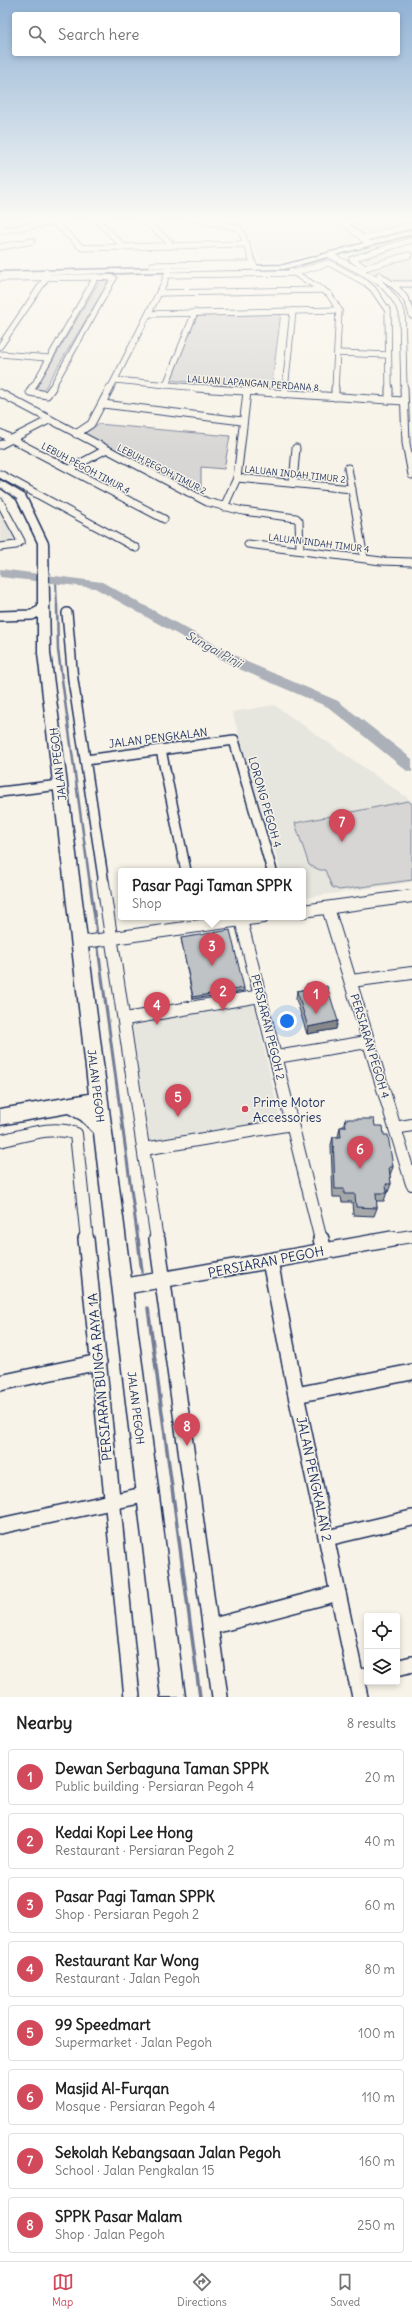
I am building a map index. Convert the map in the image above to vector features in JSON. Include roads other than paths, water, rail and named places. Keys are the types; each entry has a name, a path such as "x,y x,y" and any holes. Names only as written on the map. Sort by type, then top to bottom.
{"street":[{"path":"0,346 31,298"},
{"path":"83,298 30,392 47,395 103,298"},
{"path":"76,434 91,424 103,404 157,298"},
{"path":"332,298 339,310 335,397"},
{"path":"379,298 388,311 389,400"},
{"path":"394,298 402,312 404,401 412,475"},
{"path":"406,298 412,312 412,316"},
{"path":"284,394 294,310"},
{"path":"149,314 339,310"},
{"path":"166,385 195,312"},
{"path":"402,312 412,312"},
{"path":"388,329 402,329"},
{"path":"0,354 48,358"},
{"path":"338,354 388,355"},
{"name":"LALUAN LAPANGAN PERDANA 8","path":"115,380 247,392 404,401"},
{"path":"224,507 237,478 242,421 247,392"},
{"name":"LEBUH PEGOH TIMUR 2","path":"0,393 105,450 207,502 224,507 296,518 299,521 300,550"},
{"path":"103,404 242,421"},
{"path":"0,445 49,420"},
{"name":"LEBUH PEGOH TIMUR 4","path":"0,433 164,519"},
{"path":"293,483 296,448"},
{"path":"70,469 105,450"},
{"path":"348,468 364,558"},
{"path":"0,474 121,542 136,548"},
{"name":"LALUAN INDAH TIMUR 2","path":"237,478 352,489"},
{"name":"JALAN PEGOH","path":"0,483 21,497 44,542 42,550 41,613 44,653 78,943 173,1697"},
{"path":"0,489 10,495 35,544 42,550"},
{"path":"0,547 19,543 21,541 1,506"},
{"name":"LALUAN INDAH TIMUR 4","path":"248,544 388,561 412,562"},
{"path":"0,616 41,613"},
{"path":"67,613 68,645 111,939 125,1020 144,1149 220,1697"},
{"name":"JALAN PENGKALAN","path":"86,760 234,740"},
{"name":"LORONG PEGOH 4","path":"234,740 271,868"},
{"path":"161,750 185,868"},
{"path":"0,792 60,785"},
{"path":"306,911 412,896"},
{"name":"PERSIARAN PEGOH 4","path":"328,908 412,1184"},
{"path":"78,943 111,939 196,922 241,920"},
{"name":"PERSIARAN PEGOH 2","path":"241,920 262,996 324,1251"},
{"path":"350,981 412,973"},
{"path":"125,1020 262,996"},
{"path":"276,1057 368,1042"},
{"path":"70,1104 80,1097 95,1078"},
{"path":"0,1117 98,1100"},
{"path":"70,1104 82,1109 90,1115 102,1129"},
{"path":"144,1149 292,1124"},
{"path":"395,1128 412,1125"},
{"name":"PERSIARAN BUNGA RAYA 1A","path":"0,1141 58,1131 70,1130 76,1134 99,1362 111,1503 132,1697"},
{"name":"PERSIARAN PEGOH","path":"121,1287 163,1281 412,1236"},
{"name":"JALAN PENGKALAN 2","path":"270,1261 296,1395 338,1593 362,1677 360,1697"},
{"path":"0,1383 99,1362"},
{"path":"296,1395 412,1372"},
{"path":"0,1526 148,1494"},
{"path":"326,1538 412,1518"},
{"path":"210,1627 338,1593"},
{"path":"400,1667 412,1664"}],"waterway":[{"name":"Sungai Pinji","path":"0,573 98,585 242,665 333,704 412,767"},
{"path":"56,580 57,606"},
{"path":"57,605 58,650 90,884"},
{"path":"90,883 97,934"},
{"path":"98,948 138,1240"},
{"path":"138,1239 142,1272"},
{"path":"148,1308 200,1697"}],"place":[{"name":"Sekolah Kebangsaan Jalan Pegoh","path":"342,842"},
{"name":"Pasar Pagi Taman SPPK","path":"212,966"},
{"name":"Kedai Kopi Lee Hong","path":"223,1011"},
{"name":"Dewan Serbaguna Taman SPPK","path":"316,1014"},
{"name":"Restaurant Kar Wong","path":"157,1025"},
{"name":"Prime Motor Accessories","path":"245,1109"},
{"name":"99 Speedmart","path":"178,1117"},
{"name":"Masjid Al-Furqan","path":"360,1169"},
{"name":"SPPK Pasar Malam","path":"187,1446"}]}
